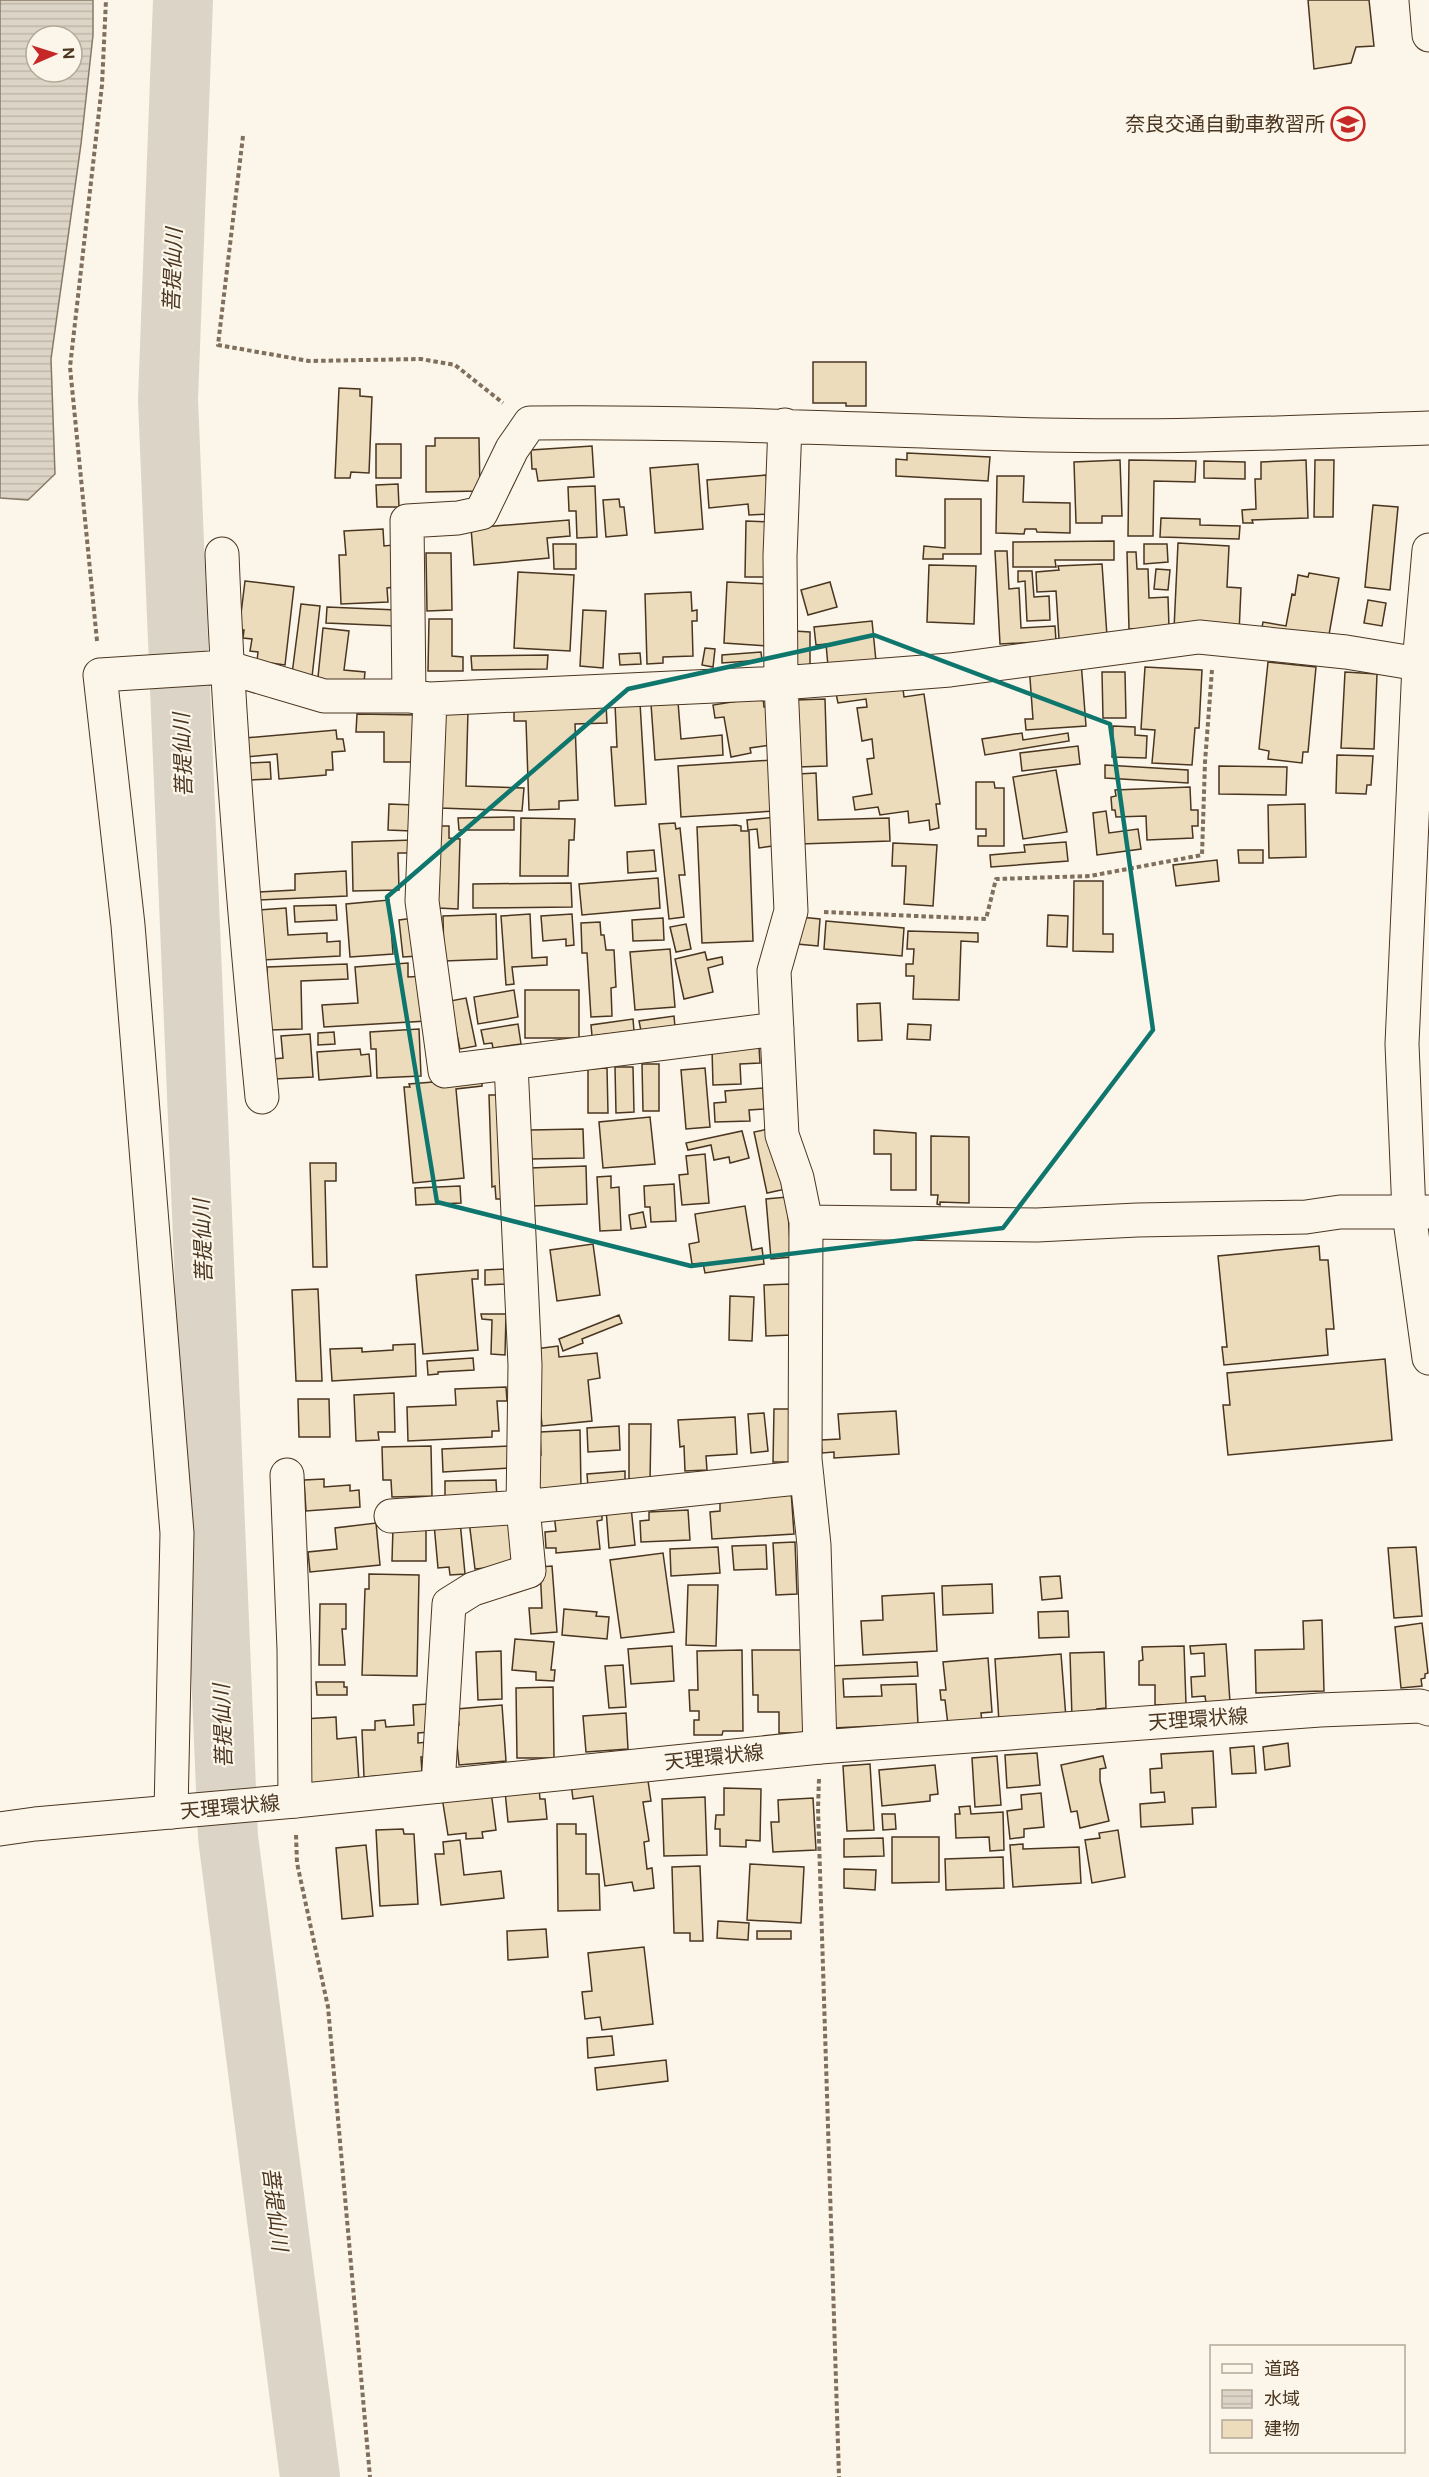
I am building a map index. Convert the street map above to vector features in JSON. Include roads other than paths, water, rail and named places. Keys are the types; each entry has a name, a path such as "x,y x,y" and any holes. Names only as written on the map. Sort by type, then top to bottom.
{"street":[{"path":"1426,0 1429,35"},
{"path":"777,1029 445,1071 422,902 419,698 407,521 458,518 481,513 512,449 530,423 785,425 1045,435 1224,434 1429,428"},
{"path":"785,425 780,556 781,683 791,911 774,971 782,1134 797,1178 806,1222 807,1477 814,1545 820,1747"},
{"path":"1429,550 1402,1044 1419,1213 1429,1358"},
{"path":"222,554 222,667 262,1097"},
{"path":"178,1811 177,1533 106,675 222,667 324,696 419,698 781,683 950,670 1199,637 1423,659"},
{"path":"438,1786 449,1604 473,1588 529,1571 523,1507 525,1365 511,1064"},
{"path":"806,1222 1036,1225 1137,1220 1306,1217 1340,1212 1419,1213"},
{"path":"286,1475 294,1649 288,1802"},
{"path":"391,1516 523,1507 807,1477"},
{"name":"天理環状線","path":"0,1829 820,1747 1320,1710 1420,1706 1429,1709"}],"water":[{"path":"0,0 93,0 93,35 81,144 51,359 55,474 28,500 0,498"}],"waterway":[{"name":"菩提仙川","path":"183,0 168,400 228,1837 310,2477"}],"place":[{"name":"奈良交通自動車教習所","path":"1348,124"}]}
